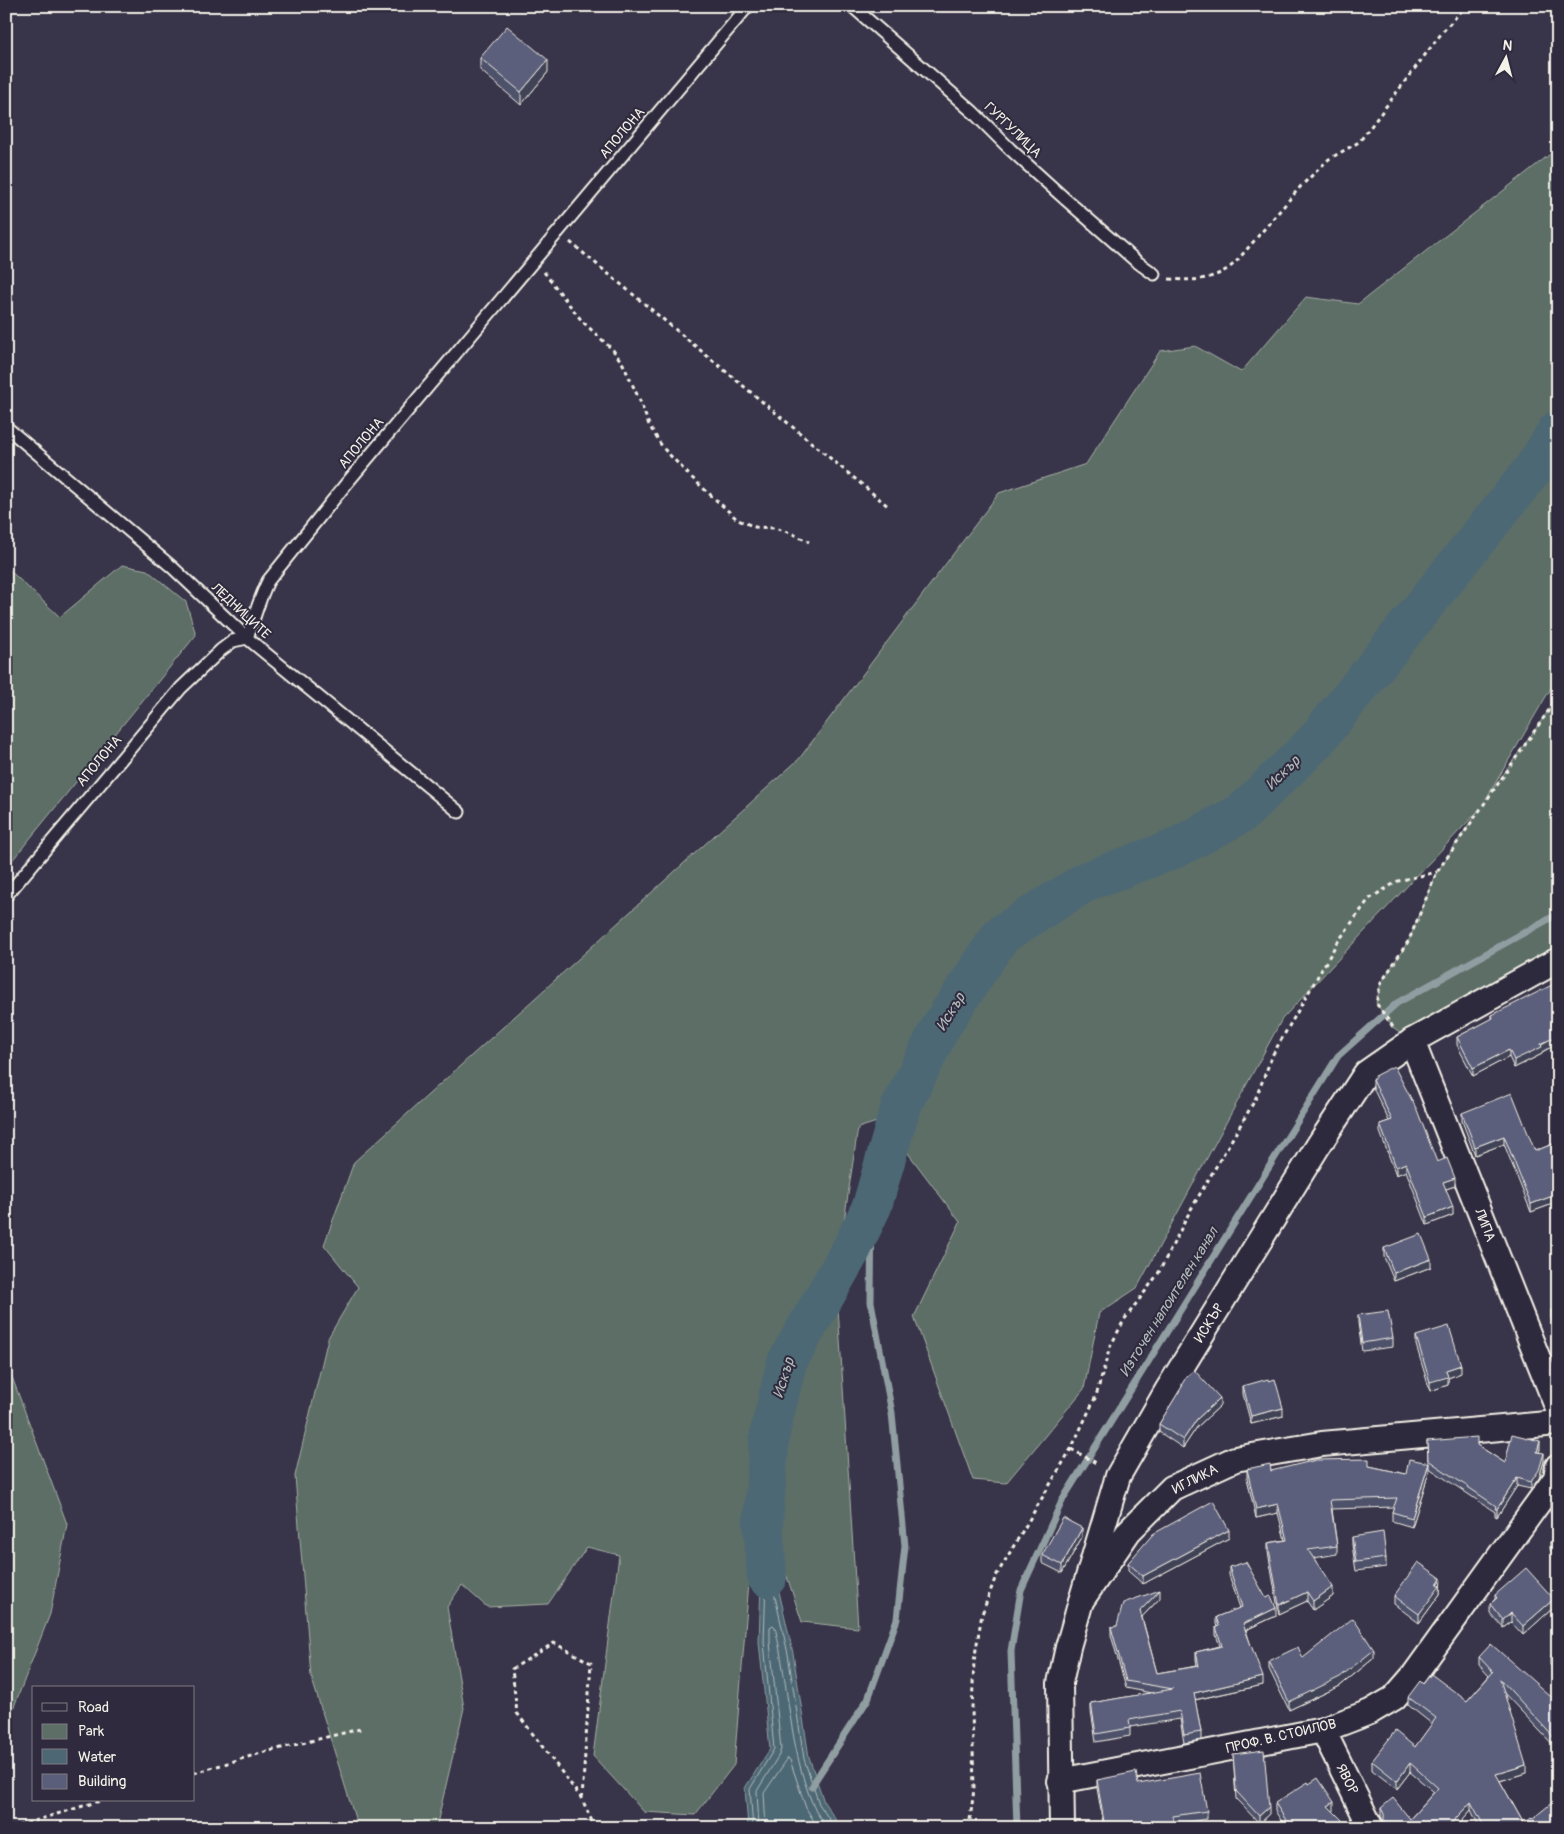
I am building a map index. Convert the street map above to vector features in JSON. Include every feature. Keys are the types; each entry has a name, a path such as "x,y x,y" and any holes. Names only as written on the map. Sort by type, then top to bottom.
{"street":[{"name":"ИСКЪР","path":"1081,1601 1118,1476 1145,1428 1318,1146 1366,1073 1403,1035 1558,960"},
{"name":"ЛИПА","path":"1403,1035 1558,1409"},
{"name":"ИГЛИКА","path":"1062,1828 1060,1682 1081,1601 1129,1530 1172,1488 1235,1459 1322,1444 1558,1424"},
{"name":"ПРОФ. В. СТОИЛОВ","path":"1060,1781 1323,1730 1370,1712 1394,1698 1414,1676 1556,1478 1558,1466"},
{"name":"ЯВОР","path":"1323,1730 1370,1828"}],"lane":[{"name":"АПОЛОНА","path":"6,896 181,688 221,650 234,641 246,638 268,581 346,484 748,6"},
{"name":"ГУРГУЛИЦА","path":"852,6 973,112 1064,198 1136,261 1154,274"},
{"name":"ЛЕДНИЦИТЕ","path":"6,427 172,567 246,638 459,812"}],"path":[{"path":"1154,274 1167,279 1183,280 1212,277 1225,272 1236,262 1301,186 1329,159 1359,142 1444,30 1466,6"},
{"path":"558,232 889,507"},
{"path":"535,259 582,321 618,357 630,377 649,425 658,440 663,448 691,477 738,520 755,527 774,528 791,533 809,542"},
{"path":"1403,1035 1376,1003 1381,983 1409,940 1437,872 1558,697"},
{"path":"970,1828 974,1789 972,1708 974,1661 982,1614 996,1576 1071,1449 1096,1396 1110,1347 1124,1320 1158,1274 1190,1211 1255,1100 1273,1054 1337,943 1369,899 1398,881 1437,872"},
{"path":"1071,1449 1103,1467"},
{"path":"582,1799 591,1663 554,1644 512,1669 517,1713 582,1799 595,1828"},
{"path":"195,1773 261,1753 364,1728"},
{"path":"12,1828 96,1802"}],"green space":[{"path":"1558,148 1558,676 1486,799 1558,697 1558,960 1412,1041 1394,1029 1376,1003 1381,983 1409,940 1437,872 1478,811 1282,1019 1137,1288 1099,1313 1084,1389 1006,1483 973,1480 914,1317 960,1222 883,1120 858,1128 836,1275 858,1628 802,1622 772,1531 753,1533 734,1765 695,1815 644,1812 593,1756 619,1555 587,1547 548,1604 487,1607 462,1585 447,1607 464,1708 436,1828 358,1828 311,1676 295,1476 328,1338 358,1287 324,1245 354,1162 799,759 999,493 1086,464 1160,351 1195,346 1241,372 1306,297 1358,304"},
{"path":"122,565 147,570 186,602 196,635 6,868 6,567 60,617"},
{"path":"6,1369 9,1369 67,1524 50,1614 6,1723"}],"water":[{"path":"763,1521 793,1653 809,1757 824,1802 841,1828 748,1828 745,1788 770,1749 759,1642"}],"building":[{"path":"507,26 548,60 521,92 480,58"},
{"path":"1558,982 1558,1013 1552,1015 1555,1021 1551,1023 1557,1036 1541,1044 1542,1047 1514,1060 1509,1050 1473,1068 1457,1037 1493,1018 1492,1015"},
{"path":"1394,1066 1417,1110 1437,1162 1447,1158 1455,1178 1443,1182 1453,1207 1427,1217 1406,1163 1396,1167 1380,1124 1392,1120 1373,1080 1376,1075"},
{"path":"1512,1093 1535,1151 1558,1142 1558,1194 1531,1204 1504,1136 1475,1147 1462,1113"},
{"path":"1421,1234 1431,1259 1394,1273 1384,1248"},
{"path":"1558,1308 1558,1333 1551,1310"},
{"path":"1388,1311 1393,1338 1362,1343 1358,1315"},
{"path":"1449,1326 1461,1365 1446,1370 1448,1377 1430,1382 1416,1336"},
{"path":"1194,1370 1220,1398 1197,1419 1183,1440 1159,1424 1187,1376"},
{"path":"1268,1379 1269,1381 1275,1379 1283,1408 1251,1416 1243,1386"},
{"path":"1512,1434 1540,1441 1537,1452 1544,1453 1539,1470 1531,1482 1517,1478 1497,1509 1495,1509 1496,1506 1428,1460 1427,1441 1477,1437 1477,1445 1505,1463"},
{"path":"1369,1459 1369,1466 1406,1474 1409,1459 1429,1463 1412,1518 1392,1512 1397,1498 1330,1500 1337,1546 1308,1550 1333,1587 1313,1601 1307,1592 1279,1605 1268,1543 1287,1540 1278,1504 1256,1509 1247,1469 1270,1464 1271,1471 1316,1460"},
{"path":"1558,1492 1558,1521 1550,1503"},
{"path":"1213,1501 1229,1530 1143,1576 1128,1563 1153,1534"},
{"path":"1063,1518 1082,1528 1062,1565 1042,1555"},
{"path":"1383,1532 1386,1558 1356,1562 1352,1537"},
{"path":"1558,1538 1558,1559 1550,1542"},
{"path":"1246,1562 1266,1598 1271,1596 1276,1608 1243,1624 1263,1677 1194,1693 1201,1732 1184,1735 1180,1711 1129,1720 1130,1728 1096,1734 1091,1703 1173,1689 1126,1681 1111,1627 1117,1626 1123,1603 1160,1590 1140,1611 1157,1673 1199,1666 1196,1652 1222,1646 1216,1627 1219,1626 1216,1617 1242,1607 1229,1567"},
{"path":"1418,1562 1441,1578 1437,1584 1440,1586 1419,1614 1394,1596"},
{"path":"1526,1568 1554,1599 1523,1626 1511,1613 1503,1620 1490,1604 1497,1598 1495,1595"},
{"path":"1353,1618 1374,1650 1340,1677 1289,1702 1269,1661 1298,1647 1303,1658"},
{"path":"1491,1644 1558,1703 1558,1742 1500,1679 1526,1765 1496,1774 1524,1824 1558,1798 1558,1822 1551,1828 1485,1828 1471,1802 1447,1828 1386,1828 1381,1808 1393,1798 1410,1819 1438,1788 1410,1763 1397,1781 1372,1761 1395,1731 1415,1747 1436,1718 1408,1697 1420,1681 1423,1684 1431,1674 1467,1701 1493,1672 1479,1657"},
{"path":"1558,1650 1558,1667 1550,1658"},
{"path":"1264,1750 1269,1807 1259,1816 1236,1791 1233,1754"},
{"path":"1136,1772 1138,1784 1200,1773 1207,1811 1173,1816 1174,1828 1105,1828 1097,1780"},
{"path":"1318,1778 1334,1802 1328,1806 1342,1820 1335,1828 1291,1828 1275,1803 1308,1782 1309,1784"}],"waterway":[{"name":"Искър","path":"767,1577 763,1521 770,1432 787,1362 851,1250 872,1206 900,1109 941,1026 1001,935 1087,881 1174,849 1242,813 1314,743 1534,468 1558,430"},
{"name":"Източен напоителен канал","path":"1017,1828 1011,1651 1021,1590 1063,1499 1338,1056 1397,1003 1558,914"},
{"path":"812,1787 868,1699 897,1619 905,1546 892,1413 871,1302 872,1206"}]}
